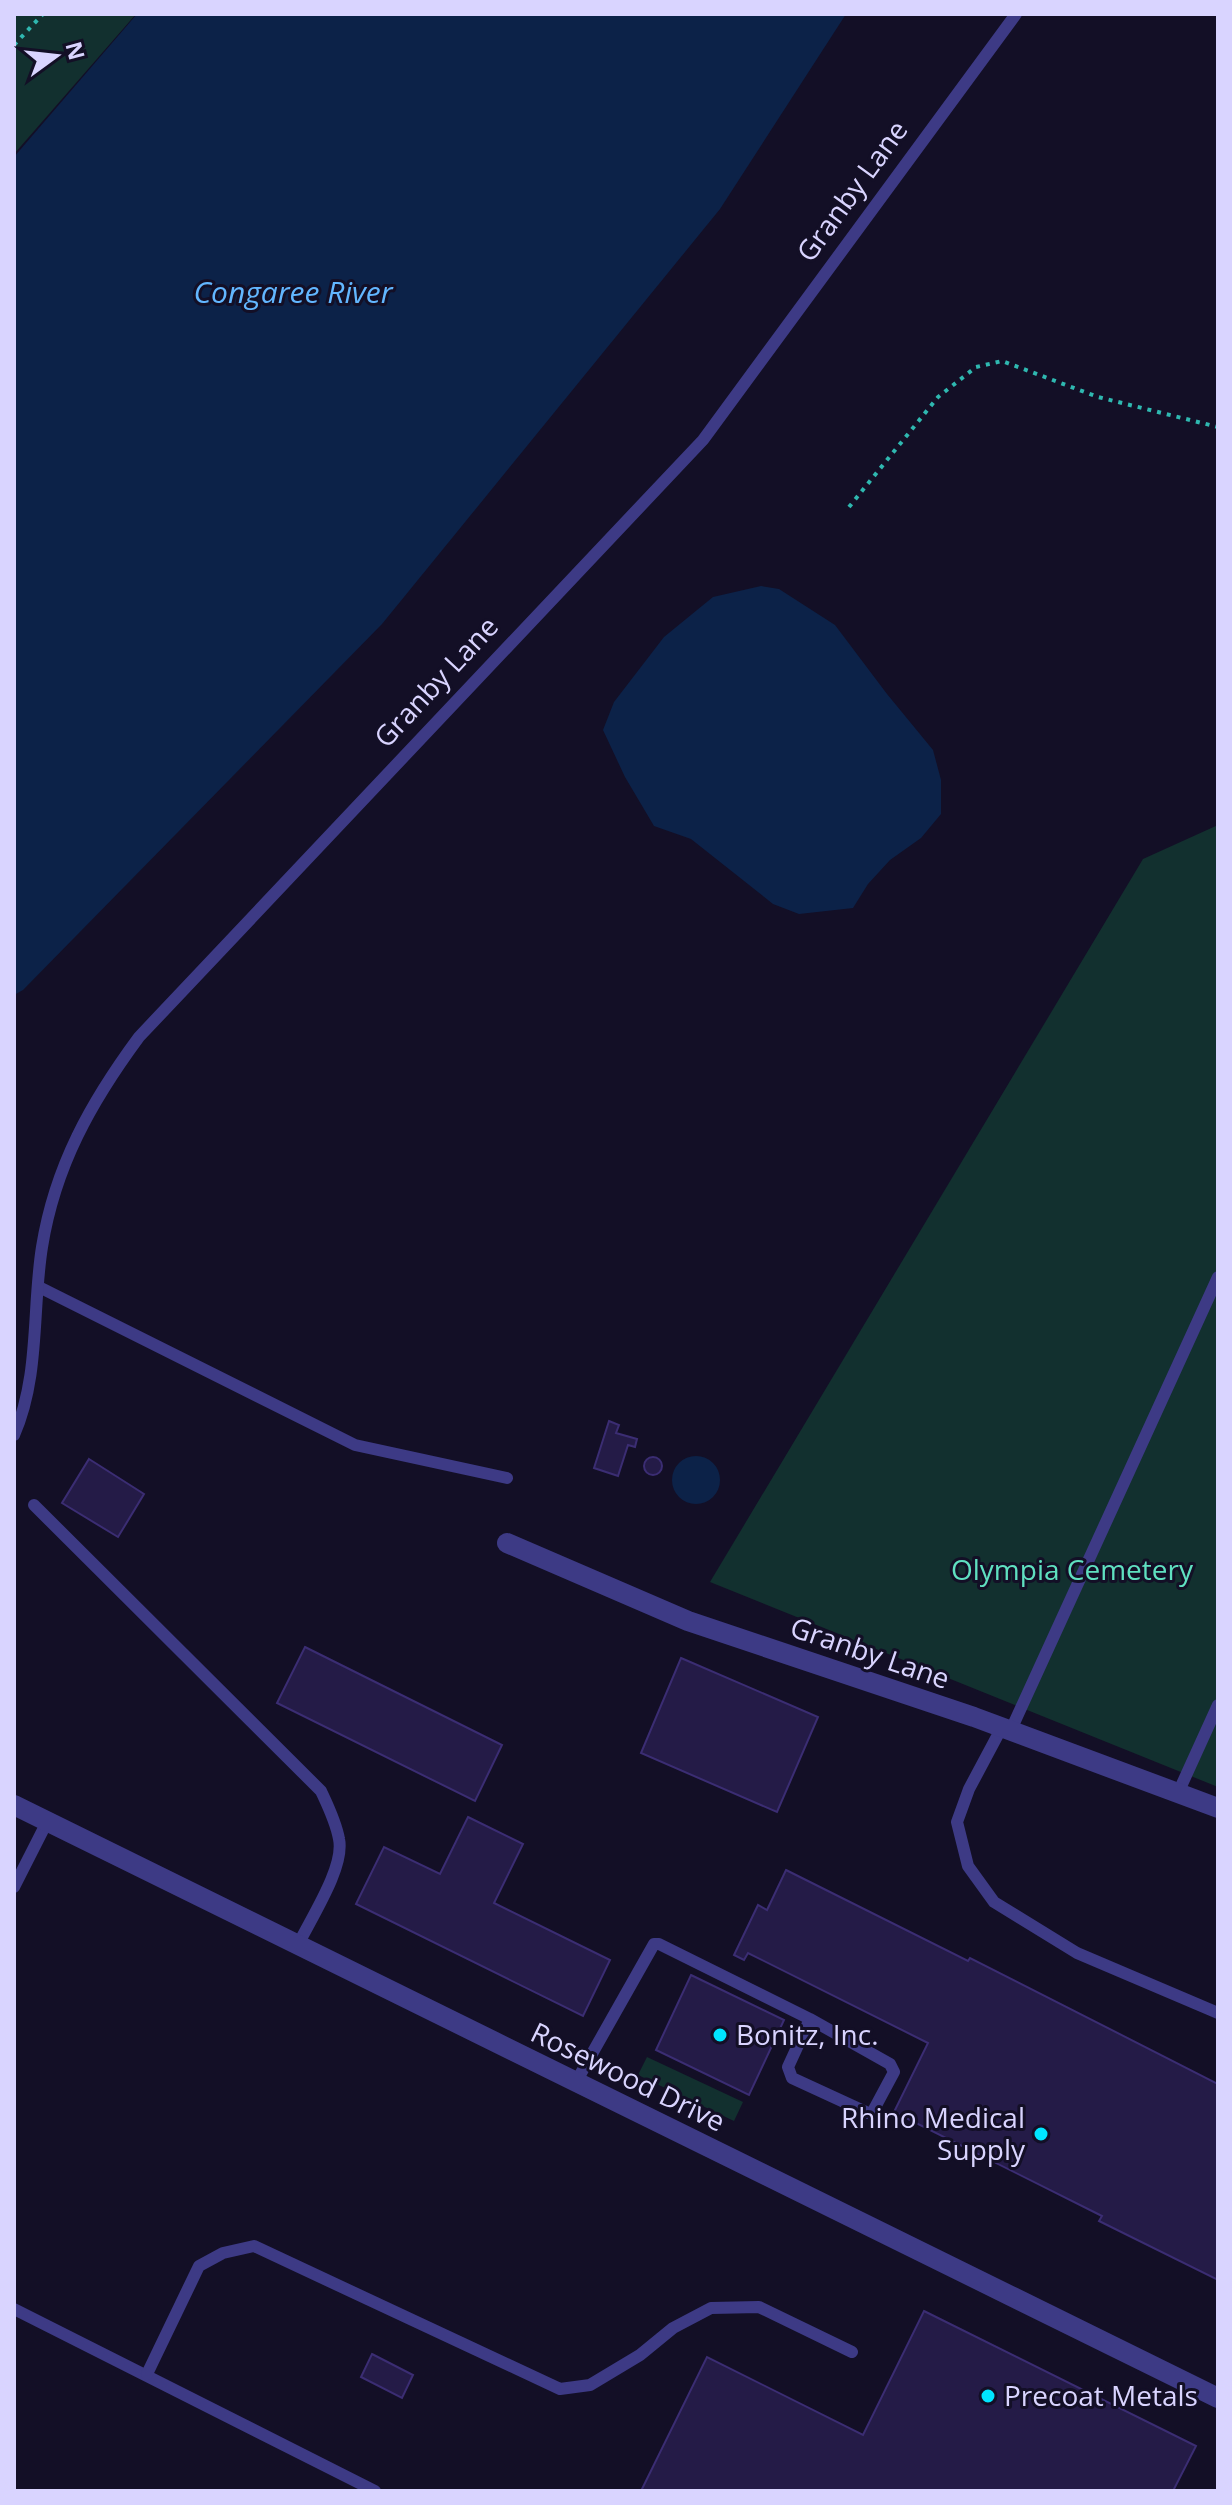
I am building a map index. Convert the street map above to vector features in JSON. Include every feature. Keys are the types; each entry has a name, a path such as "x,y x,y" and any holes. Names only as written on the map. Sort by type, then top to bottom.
{"street":[{"name":"Granby Lane","path":"507,1543 688,1621 974,1717 1218,1808"},
{"name":"Rosewood Drive","path":"14,1805 1218,2398"}],"lane":[{"name":"Granby Lane","path":"14,1435 29,1385 41,1249 63,1166 78,1130 109,1077 139,1037 703,440 1016,14"},
{"path":"1218,1277 1006,1730 969,1789 957,1822 968,1866 994,1902 1077,1953 1218,2013"},
{"path":"39,1287 355,1445 507,1478"},
{"path":"34,1505 321,1791 335,1821 340,1859 298,1945"},
{"path":"1178,1793 1218,1705"},
{"path":"14,1887 47,1822"},
{"path":"576,2082 654,1944 810,2019 893,2068 894,2072 872,2113 788,2074 788,2067 810,2019"},
{"path":"147,2374 199,2266 223,2253 254,2246 560,2389 590,2385 640,2355 673,2328 711,2308 759,2307 852,2352"},
{"path":"14,2309 375,2491"}],"path":[{"path":"14,45 43,14"},
{"path":"849,507 938,397 976,367 1002,361 1098,397 1218,427"}],"green space":[{"path":"14,14 136,14 14,154"},
{"name":"Olympia Cemetery","path":"1218,825 1218,1787 710,1582 1143,859"},
{"path":"647,2057 743,2102 734,2121 638,2075"}],"water":[{"name":"Congaree River","path":"137,14 846,14 720,209 382,624 23,990 14,995 14,157"},
{"path":"761,586 779,589 835,625 933,750 941,780 941,814 921,838 890,860 868,884 853,908 799,914 773,904 691,839 654,826 625,777 603,730 614,702 664,637 713,597"},
{"path":"696,1456 713,1463 720,1480 713,1497 696,1504 679,1497 672,1480 679,1463"}],"building":[{"path":"609,1421 619,1425 616,1433 637,1439 635,1447 628,1445 618,1476 594,1468"},
{"path":"653,1457 662,1466 653,1475 644,1466"},
{"path":"89,1459 144,1494 118,1537 62,1503"},
{"path":"305,1647 502,1745 475,1801 277,1703"},
{"path":"681,1658 818,1717 777,1812 641,1753"},
{"path":"468,1817 523,1844 494,1903 610,1960 583,2016 356,1904 384,1847 440,1874"},
{"path":"786,1870 968,1961 970,1958 1218,2084 1218,2280 1099,2221 1102,2216 894,2112 928,2043 748,1953 744,1960 734,1955 758,1905 767,1910"},
{"name":"Bonitz, Inc.","path":"691,1975 784,2020 749,2095 656,2050"},
{"name":"Precoat Metals","path":"924,2311 1196,2446 1173,2491 641,2491 707,2357 863,2435"},
{"path":"372,2354 413,2375 402,2398 361,2377"}],"place":[{"name":"Bonitz, Inc.","path":"720,2035"},
{"name":"Rhino Medical Supply","path":"1041,2134"},
{"name":"Precoat Metals","path":"988,2396"}]}
